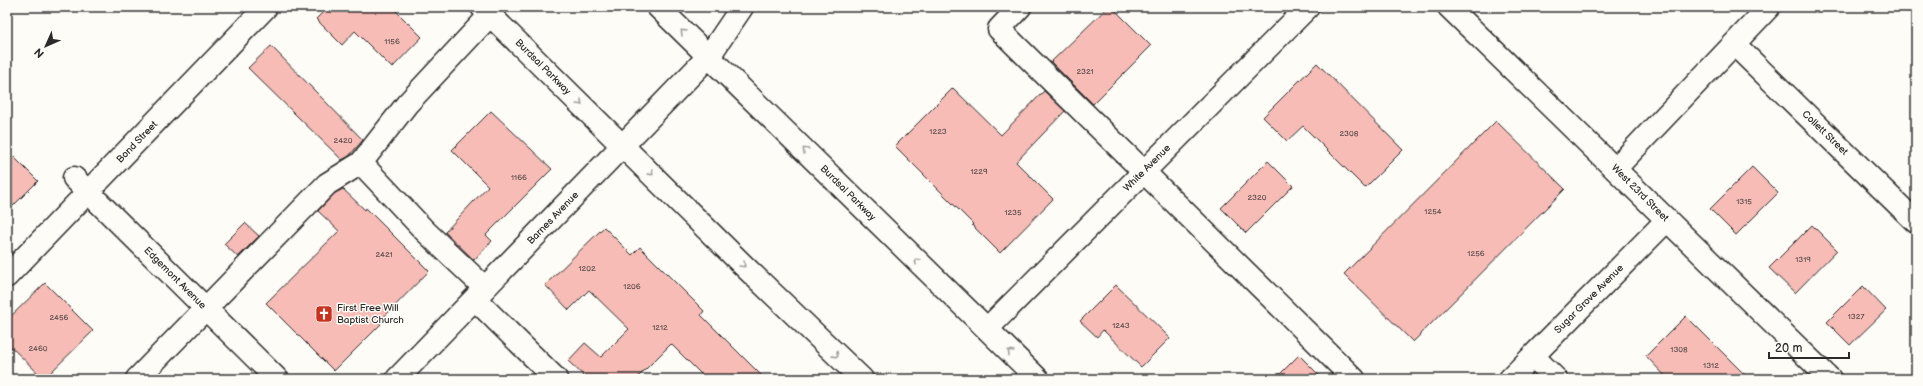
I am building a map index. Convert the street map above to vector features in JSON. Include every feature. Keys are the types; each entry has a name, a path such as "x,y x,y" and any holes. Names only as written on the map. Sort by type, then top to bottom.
{"street":[{"name":"Bond Street","path":"7,276 82,185 266,7"},
{"name":"Burdsal Parkway","path":"658,7 1038,379"},
{"name":"Barnes Avenue","path":"397,379 709,56 742,7"},
{"path":"1020,7 999,29 1354,379"},
{"name":"White Avenue","path":"987,329 1308,7"},
{"name":"West 23rd Street","path":"1449,7 1830,379"},
{"path":"1615,169 1769,7"},
{"name":"Burdsal Parkway","path":"486,11 744,266 862,379"},
{"path":"137,379 327,184 361,163 407,104 486,11"},
{"name":"Collett Street","path":"1734,44 1916,222"},
{"path":"361,163 424,230 556,379"},
{"name":"Edgemont Avenue","path":"82,185 277,379"},
{"name":"Sugar Grove Avenue","path":"1510,379 1667,220"},
{"path":"1533,356 1556,379"}],"building":[{"path":"328,7 392,7 422,37 392,68 355,31 342,45 316,19"},
{"path":"1108,7 1112,7 1151,46 1093,104 1051,62"},
{"path":"271,46 363,140 349,156 342,160 248,68"},
{"path":"1317,63 1403,150 1365,188 1303,126 1287,141 1263,117"},
{"path":"953,88 1001,135 1044,91 1065,111 1016,162 1053,199 1000,253 895,146"},
{"path":"491,111 552,169 486,235 492,241 474,260 445,232 488,186 452,150"},
{"path":"1496,121 1565,189 1413,342 1344,274"},
{"path":"7,150 38,181 7,212"},
{"path":"1268,161 1293,186 1246,233 1221,208"},
{"path":"1752,167 1778,193 1736,235 1710,209"},
{"path":"343,189 365,210 366,208 429,271 379,322 381,324 334,371 266,303 339,231 318,211 335,193"},
{"path":"245,223 259,236 238,257 224,244"},
{"path":"1812,225 1837,250 1795,293 1769,268"},
{"path":"604,227 632,255 640,247 704,311 701,315 765,379 706,379 671,344 636,379 579,379 583,375 568,361 585,343 601,357 629,329 589,290 569,310 545,285"},
{"path":"45,283 93,331 44,379 7,343 7,320"},
{"path":"1116,285 1170,338 1141,367 1103,330 1097,337 1080,321"},
{"path":"1863,286 1886,310 1850,345 1827,322"},
{"path":"1686,316 1749,379 1668,379 1646,356"},
{"path":"1299,355 1323,379 1275,379"}],"place":[{"name":"First Free Will Baptist Church","path":"324,314"}]}
